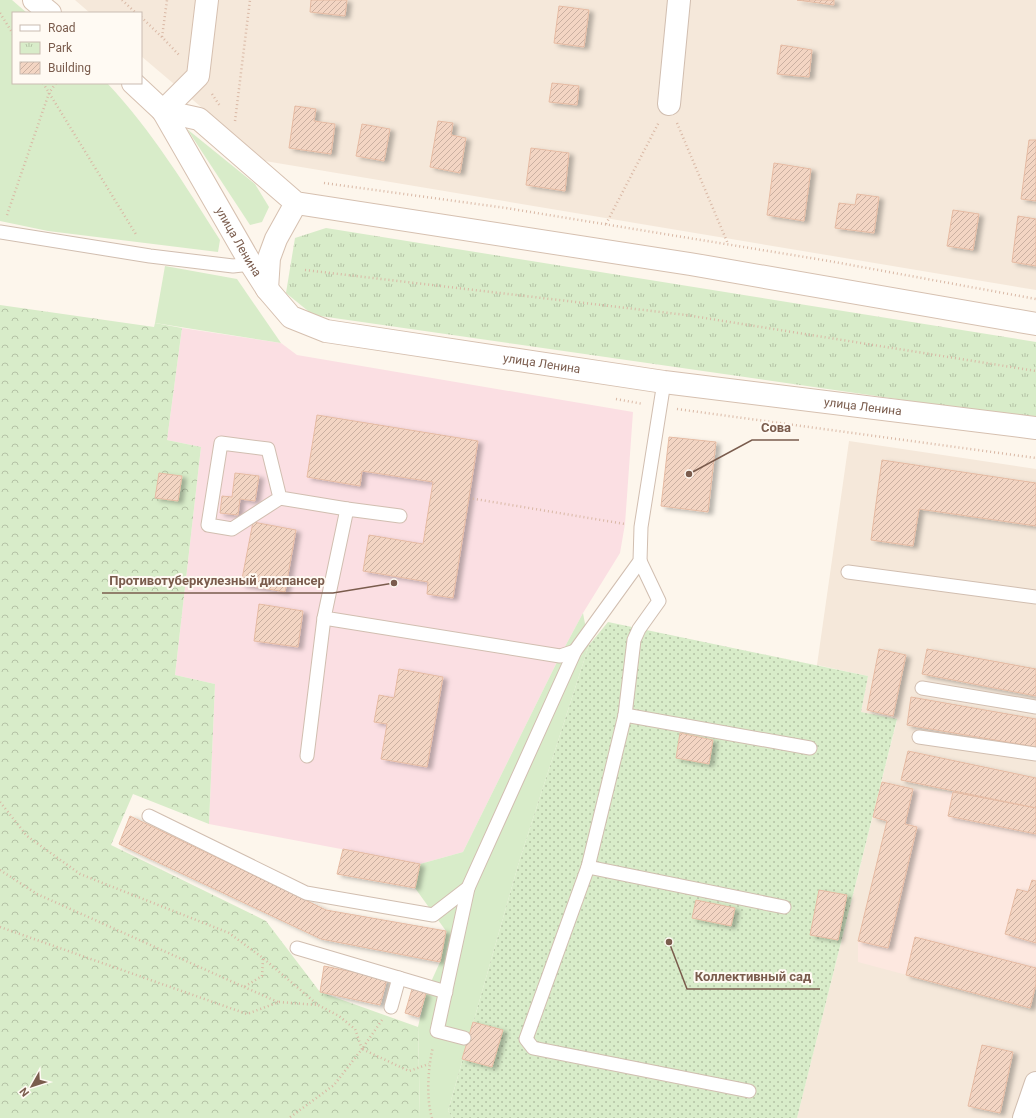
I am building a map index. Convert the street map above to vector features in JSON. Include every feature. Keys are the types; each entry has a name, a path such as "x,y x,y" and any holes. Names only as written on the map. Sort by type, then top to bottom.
{"main road":[{"path":"34,0 49,12"},
{"path":"163,112 198,76 207,0"},
{"path":"669,104 679,0"},
{"name":"улица Ленина","path":"134,84 163,112 267,289 291,317 326,331 664,382 1036,428"},
{"path":"163,112 199,119 296,203 682,263 1036,324"},
{"path":"267,289 269,258 276,239 296,203"},
{"path":"1024,1118 1036,1083"}],"lane":[{"path":"0,234 150,256 233,266 251,264"},
{"path":"664,382 641,527 640,561 659,601 639,629 634,640 625,715 588,867 526,1039 533,1048 749,1091"},
{"path":"280,498 268,449 221,443 208,525 232,529 280,498 400,516"},
{"path":"307,756 324,618 347,509"},
{"path":"464,1038 436,1031 446,992 468,888 575,651 640,561"},
{"path":"848,572 1036,597"},
{"path":"324,618 560,656 575,651"},
{"path":"922,688 1036,707"},
{"path":"625,715 810,748"},
{"path":"919,737 1036,754"},
{"path":"149,816 306,893 433,915 468,888"},
{"path":"588,867 784,907"},
{"path":"297,948 446,992"},
{"path":"391,1007 399,978"}],"path":[{"path":"122,0 135,12"},
{"path":"162,37 167,0"},
{"path":"234,128 250,0"},
{"path":"0,13 12,32"},
{"path":"142,18 198,76 215,98 222,110"},
{"path":"44,84 150,256"},
{"path":"0,234 49,93 55,84"},
{"path":"606,224 669,104"},
{"path":"669,104 728,244"},
{"path":"316,182 506,208 606,224 829,261 1036,299"},
{"path":"305,270 686,315 1036,371"},
{"path":"469,498 641,527"},
{"path":"0,802 27,836 80,874 229,933 263,958 318,1005 339,1016 355,1029 362,1049 409,1071 429,1064"},
{"path":"0,870 36,894 279,1002 318,1005"},
{"path":"0,927 247,1014 279,1002"},
{"path":"244,987 262,976 263,958"},
{"path":"289,1118 334,1085 362,1049 391,1007"},
{"path":"432,1118 429,1094 429,1064 436,1031"}],"shaded area":[{"path":"75,0 1036,0 1036,290 265,161 142,57 142,12 89,12"},
{"path":"182,328 281,343 297,355 633,412 625,524 620,553 583,613 560,656 463,852 420,864 209,824 215,684 175,675 201,447 167,440"},
{"path":"849,441 1036,469 1036,1118 797,1118 897,720 861,712 868,676 817,665"},
{"path":"882,782 913,789 953,792 1036,808 1036,984 1030,1008 858,962 858,941 887,821 873,817"}],"green space":[{"path":"0,0 12,0 26,12 12,12 12,84 108,84 139,120 153,139 181,179 220,240 218,252 48,231 0,221"},
{"path":"187,129 255,184 269,207 262,222 250,225"},
{"path":"326,228 1036,342 1036,419 313,315 286,293 295,238"},
{"path":"165,266 237,279 281,343 155,323"},
{"path":"0,305 154,327 155,323 182,328 167,440 201,447 175,675 215,684 209,824 133,794 111,845 266,921 320,992 418,1027 420,1118 0,1118"},
{"path":"583,613 589,645 519,862 448,1111 453,1118 420,1118 418,1027 426,993 440,962 446,931 415,888 420,864 463,852 560,656"},
{"path":"608,622 868,676 861,712 897,719 797,1118 453,1118 448,1111 519,862 589,645"}],"building":[{"path":"311,0 347,0 345,16 310,12"},
{"path":"797,0 834,0 834,5"},
{"path":"559,6 589,10 584,47 554,43"},
{"path":"781,45 812,50 809,77 777,74"},
{"path":"552,83 579,86 577,105 549,102"},
{"path":"295,106 316,109 314,121 335,124 331,154 289,148"},
{"path":"438,121 453,123 451,135 466,138 460,173 430,167"},
{"path":"362,124 390,129 384,161 356,156"},
{"path":"1029,140 1036,140 1036,201 1021,199"},
{"path":"531,148 569,153 565,191 526,185"},
{"path":"774,163 811,169 804,221 767,215"},
{"path":"857,194 879,197 874,233 835,228 839,203 855,205"},
{"path":"953,210 979,214 973,250 947,246"},
{"path":"1018,216 1036,219 1036,266 1012,262"},
{"path":"317,415 478,441 453,598 427,594 428,582 363,571 369,535 423,544 433,482 362,471 360,486 307,477"},
{"path":"669,437 716,442 708,512 661,506"},
{"path":"882,460 1036,483 1036,526 919,509 913,546 871,540"},
{"path":"159,473 182,476 178,501 155,498"},
{"path":"235,473 259,476 255,501 240,499 238,515 220,513 222,496 232,497"},
{"path":"253,522 296,530 285,592 241,584"},
{"path":"259,604 303,611 298,647 254,641"},
{"path":"879,649 906,655 893,716 867,710"},
{"path":"927,649 1036,669 1036,696 922,674"},
{"path":"399,669 443,677 427,767 381,759 387,724 374,722 379,695 394,698"},
{"path":"911,697 1036,719 1036,747 907,725"},
{"path":"680,733 713,740 709,764 676,758"},
{"path":"908,751 1036,778 1036,808 901,780"},
{"path":"882,782 913,789 905,824 917,827 888,948 858,941 887,821 873,817"},
{"path":"953,792 1036,808 1036,834 948,816"},
{"path":"130,816 326,910 446,931 440,962 321,939 119,844"},
{"path":"343,849 420,864 415,888 337,874"},
{"path":"1032,880 1036,881 1036,943 1005,934 1017,889 1028,892"},
{"path":"819,890 847,895 838,940 810,935"},
{"path":"696,900 735,908 731,926 692,918"},
{"path":"915,937 1036,968 1036,984 1030,1008 906,975"},
{"path":"324,966 387,979 380,1005 320,992"},
{"path":"412,989 426,993 419,1017 405,1013"},
{"path":"473,1022 503,1030 492,1067 462,1059"},
{"path":"982,1045 1013,1052 1000,1113 968,1106"}],"place":[{"name":"Сова","path":"689,474"},
{"name":"Противотуберкулезный диспансер","path":"394,583"},
{"name":"Коллективный сад","path":"669,942"}]}
